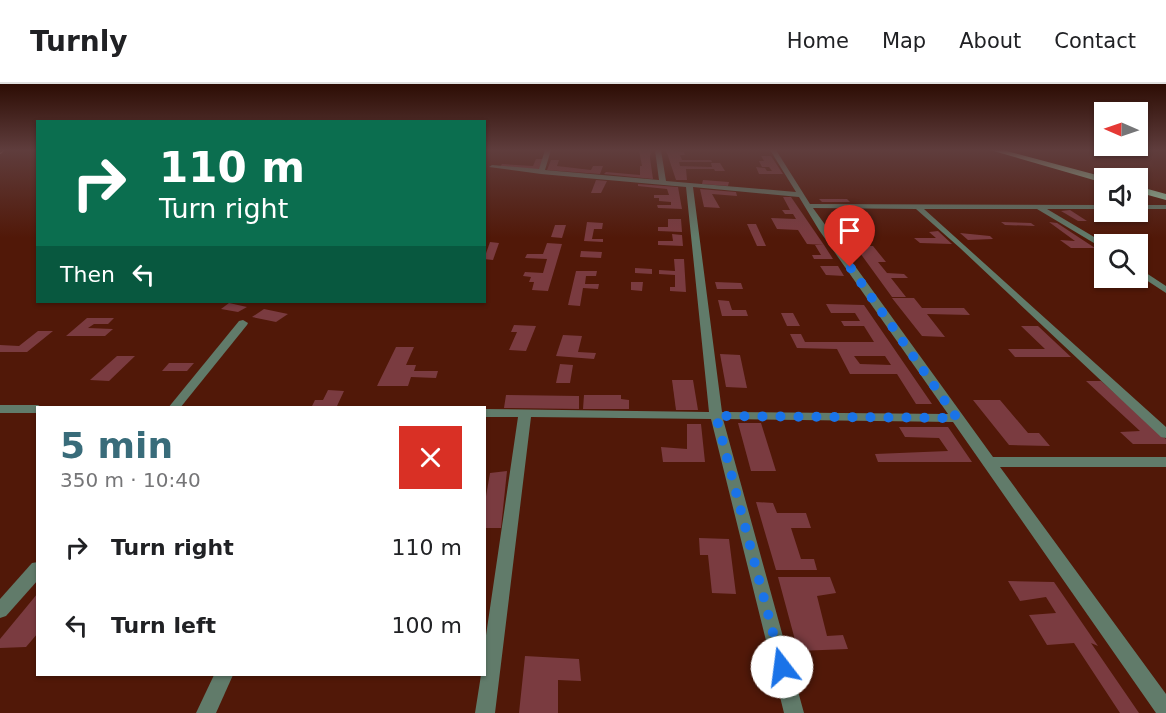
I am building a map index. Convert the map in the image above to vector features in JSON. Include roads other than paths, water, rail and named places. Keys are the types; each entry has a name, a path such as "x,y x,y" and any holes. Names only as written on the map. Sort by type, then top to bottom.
{"highway":[{"path":"1148,190 1166,195"}],"street":[{"path":"623,179 805,200 917,206 1094,207"},
{"path":"792,179 988,462 1166,710"},
{"path":"689,186 716,416 794,713"},
{"path":"917,206 1166,434"},
{"path":"1038,206 1094,241"},
{"path":"1148,207 1166,207"},
{"path":"1148,278 1166,290"},
{"path":"176,406 243,323"},
{"path":"0,409 36,409"},
{"path":"486,414 957,418"},
{"path":"485,713 525,414"},
{"path":"988,462 1166,462"},
{"path":"0,611 36,570"},
{"path":"206,713 224,676"}]}
